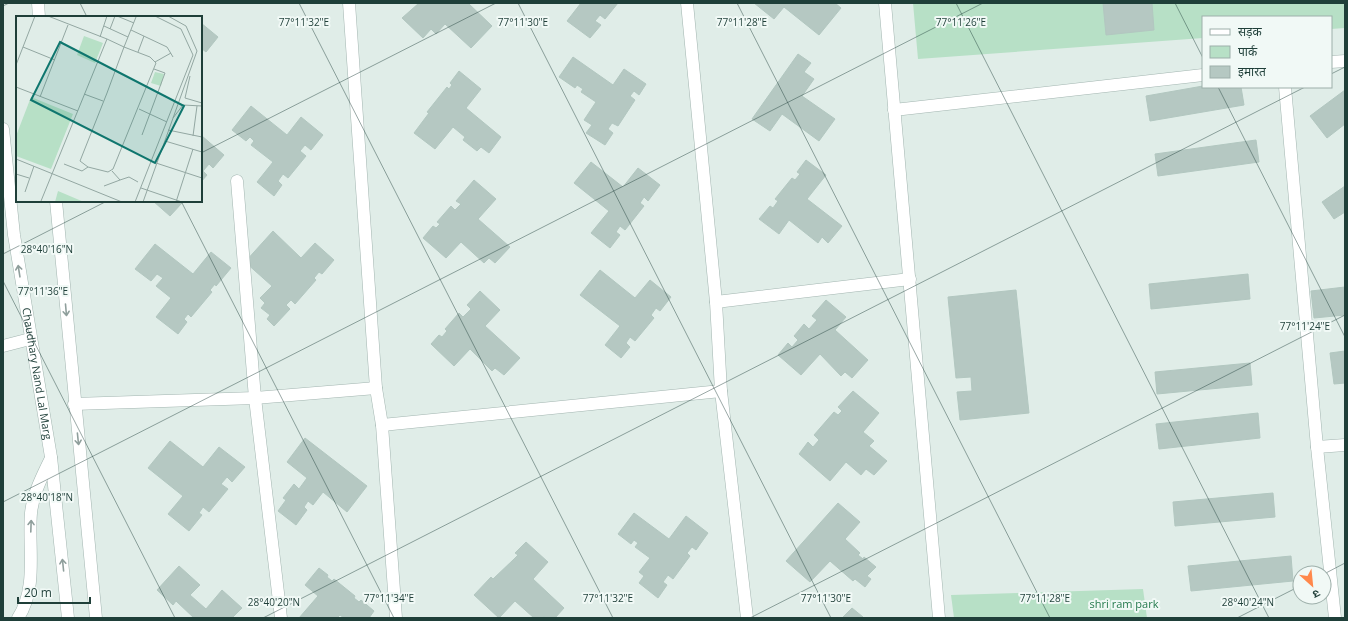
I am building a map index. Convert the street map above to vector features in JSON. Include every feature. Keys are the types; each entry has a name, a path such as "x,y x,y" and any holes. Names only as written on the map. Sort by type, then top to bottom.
{"street":[{"path":"38,3 39,16"},
{"path":"349,3 376,388 382,425 396,618"},
{"path":"687,3 716,302 721,391 747,618"},
{"path":"886,3 894,110 939,618"},
{"path":"1332,62 1345,61"},
{"path":"894,110 1202,75"},
{"path":"1286,88 1317,447 1335,618"},
{"name":"Chaudhary Nand Lal Marg","path":"3,129 8,236 30,339 51,457 68,618"},
{"path":"237,181 255,398 281,618"},
{"path":"56,202 74,404 96,618"},
{"path":"716,302 910,279"},
{"path":"3,346 30,339"},
{"path":"74,404 255,398 376,388"},
{"path":"382,425 721,391"},
{"path":"1317,447 1345,445"},
{"path":"18,618 29,596 31,513 34,497 51,457"}],"green space":[{"path":"913,3 1345,3 1345,28 1332,29 1332,16 1202,16 1202,38 918,59"},
{"name":"shri ram park","path":"1143,589 1147,618 954,618 951,595"}],"building":[{"path":"419,3 468,3 492,26 471,48 445,24 436,34 431,29 423,38 402,18"},
{"path":"581,3 618,3 605,19 600,15 595,21 601,25 590,38 567,21"},
{"path":"754,3 835,3 841,8 819,35 784,7 774,19"},
{"path":"1103,3 1152,3 1154,30 1106,35"},
{"path":"202,24 218,37 206,52 202,49"},
{"path":"798,54 811,63 804,72 814,79 802,96 835,119 819,141 782,114 770,131 752,119"},
{"path":"573,57 613,85 624,69 646,84 639,95 634,91 630,96 635,100 618,126 612,123 608,129 613,133 605,145 586,133 592,125 584,120 596,102 581,92 583,89 577,85 575,88 559,77"},
{"path":"459,71 481,89 466,108 501,137 489,153 481,147 477,151 463,140 465,137 453,127 435,149 414,133 429,113 427,112 447,87 449,89 452,85 450,83"},
{"path":"1202,86 1202,88 1241,88 1244,105 1150,121 1146,96"},
{"path":"1345,90 1345,124 1327,138 1310,116"},
{"path":"251,106 287,135 301,117 323,135 311,150 305,145 300,151 306,156 288,178 283,174 278,181 282,185 274,196 257,182 273,162 251,145 254,141 250,137 246,141 232,130"},
{"path":"202,136 224,155 213,168 209,164 203,171 207,175 202,181"},
{"path":"1256,140 1259,162 1158,176 1155,154"},
{"path":"806,160 826,175 807,199 842,226 828,243 822,237 818,243 789,220 779,234 759,219 770,206 773,208 778,201 775,199 792,178 795,180 800,174 797,172"},
{"path":"591,162 623,187 638,168 660,185 648,201 644,197 640,203 644,206 625,230 620,226 616,232 620,235 610,248 591,233 609,211 574,183"},
{"path":"474,180 496,199 478,219 510,247 495,263 489,258 484,263 461,242 446,258 423,238 433,226 436,228 440,224 437,222 451,206 455,210 461,204 456,201"},
{"path":"1345,186 1345,212 1334,219 1322,202"},
{"path":"154,202 181,202 182,203 170,216"},
{"path":"273,231 301,258 315,243 334,260 322,274 319,272 314,278 316,280 295,304 291,300 286,305 290,309 274,326 267,319 270,315 261,308 265,303 260,298 272,286 245,262"},
{"path":"155,244 193,274 211,252 231,268 216,286 215,284 210,290 212,292 191,317 188,314 184,319 187,322 178,334 156,317 171,298 156,286 163,278 157,274 151,281 135,269"},
{"path":"600,270 635,298 650,280 671,297 660,311 656,308 651,315 654,318 635,341 630,337 626,343 630,347 621,358 605,345 620,326 580,295"},
{"path":"1248,274 1250,299 1151,309 1149,284"},
{"path":"1345,287 1345,315 1314,318 1311,291"},
{"path":"1016,290 1029,413 960,420 957,392 972,391 971,377 956,378 948,297"},
{"path":"480,291 500,310 485,326 520,358 504,375 495,368 492,371 470,349 454,366 431,344 439,335 442,337 447,331 445,329 459,313 463,317 471,309 467,305"},
{"path":"826,300 846,317 835,330 868,360 852,378 845,372 841,376 820,354 801,375 778,355 788,343 792,347 798,340 794,336 804,324 809,329 817,320 812,316"},
{"path":"1345,351 1345,383 1334,384 1330,353"},
{"path":"1250,363 1252,385 1157,394 1155,372"},
{"path":"853,391 879,413 863,432 874,441 869,446 887,461 874,475 866,469 861,475 846,462 830,481 799,454 808,442 813,447 819,440 814,435 834,412 838,415 842,411 838,407"},
{"path":"1258,413 1260,438 1159,449 1156,424"},
{"path":"305,438 367,486 347,512 323,492 313,505 308,501 304,507 307,510 296,525 278,511 286,500 283,498 294,484 299,489 307,478 287,462"},
{"path":"170,441 203,467 219,447 245,467 232,482 227,477 221,484 228,489 209,512 203,507 199,513 202,515 189,531 168,514 183,496 148,468"},
{"path":"1273,493 1275,517 1175,526 1173,502"},
{"path":"838,503 860,522 845,539 860,553 858,555 863,559 864,557 876,567 867,576 871,579 865,587 855,579 853,581 830,561 810,582 786,561"},
{"path":"634,513 669,539 686,516 708,533 696,550 692,547 687,553 690,556 673,579 668,575 663,582 667,585 658,598 639,583 644,576 639,572 650,558 635,547 638,543 634,540 631,544 618,534"},
{"path":"526,542 548,562 533,579 564,608 555,618 546,618 544,616 542,618 534,618 515,601 499,618 474,595 491,577 493,579 518,555 515,553"},
{"path":"1291,556 1292,581 1191,591 1188,566"},
{"path":"179,566 200,585 190,595 206,609 222,590 242,608 232,618 194,618 176,601 173,605 157,590"},
{"path":"319,568 328,575 327,577 332,581 334,579 355,596 354,598 359,602 361,600 374,611 369,618 344,618 340,615 337,618 299,618 318,596 305,585"},
{"path":"852,608 863,617 842,618"}]}
